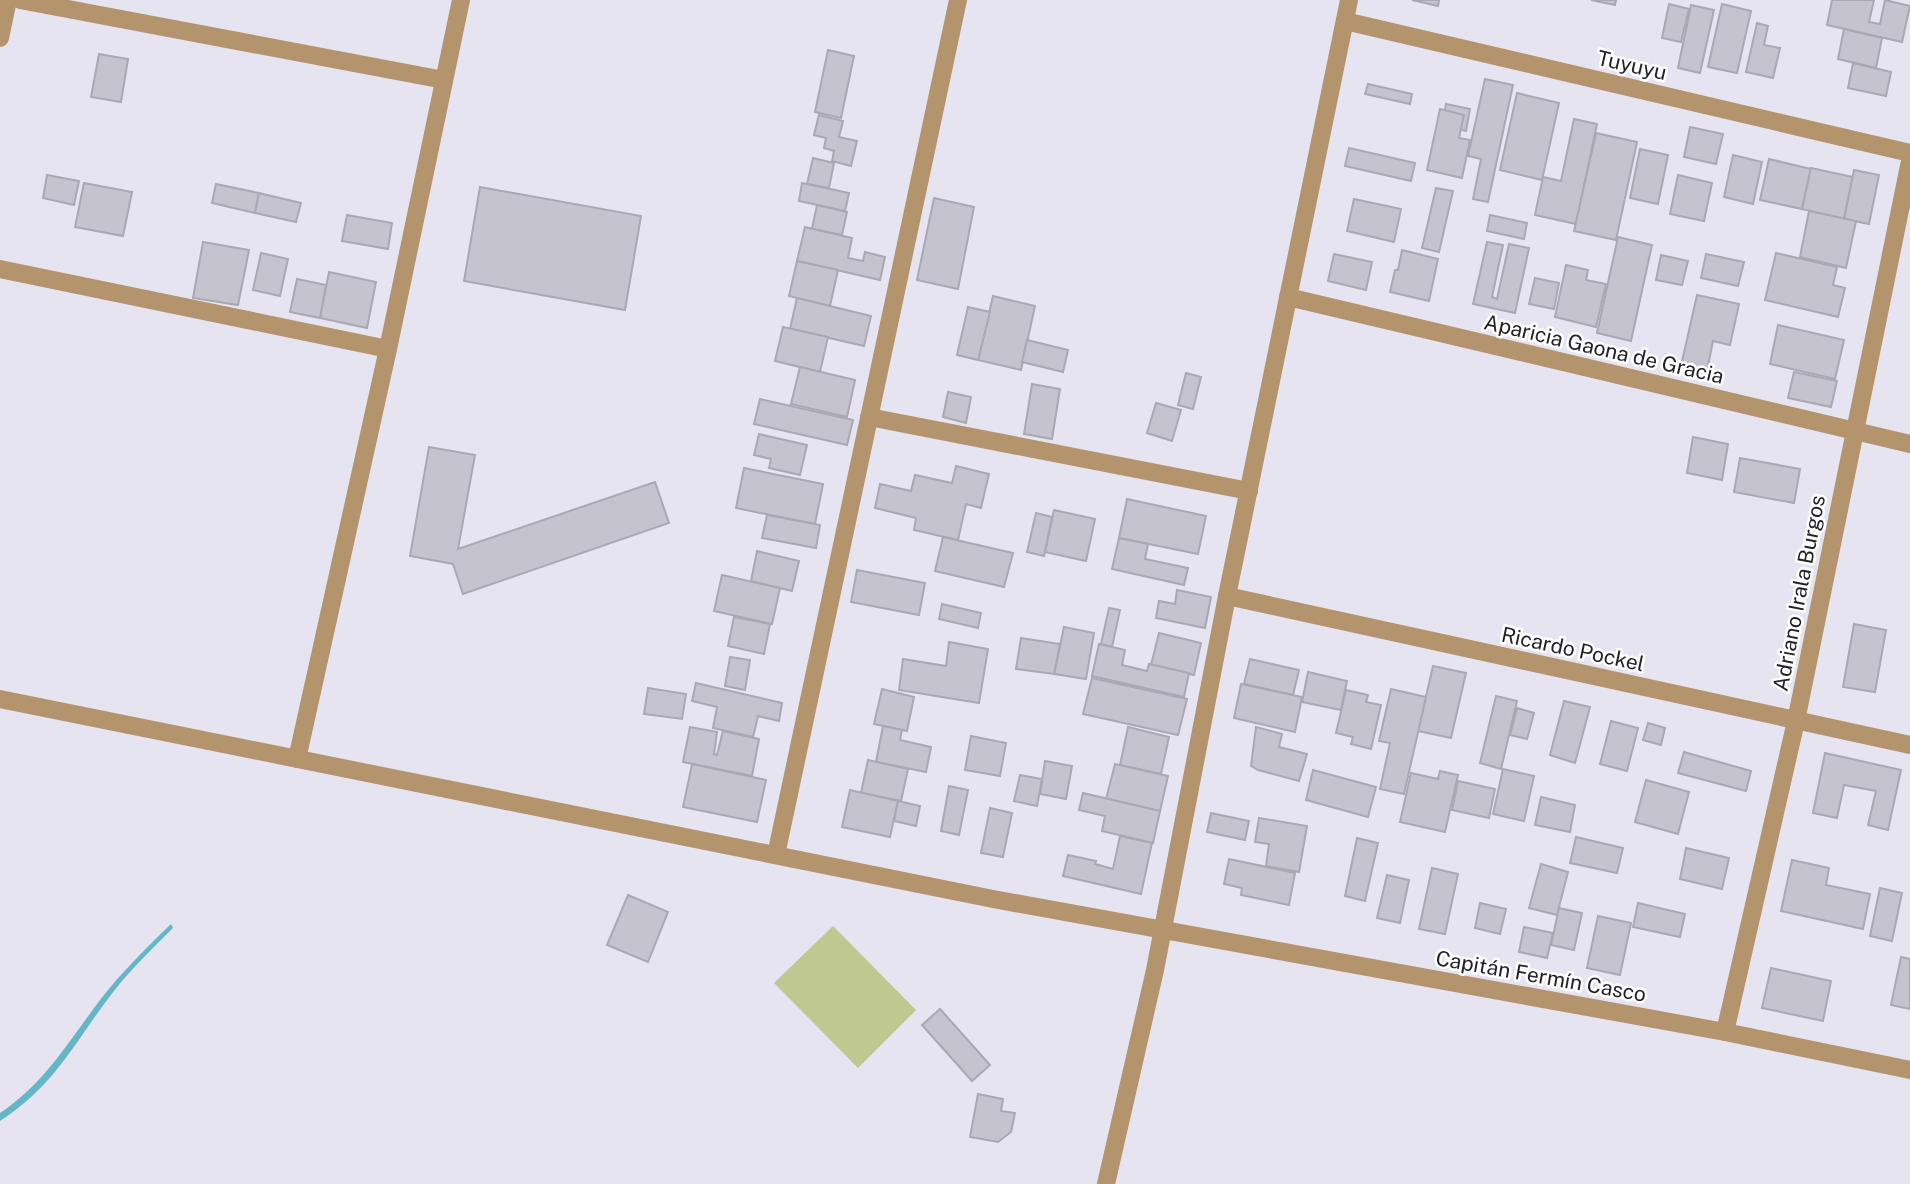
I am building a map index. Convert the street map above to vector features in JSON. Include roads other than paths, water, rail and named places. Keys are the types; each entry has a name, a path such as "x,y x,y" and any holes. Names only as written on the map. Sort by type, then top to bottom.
{"street":[{"path":"0,38 8,0"},
{"path":"20,0 444,80"},
{"path":"297,759 388,349 461,0"},
{"path":"776,855 958,0"},
{"path":"1105,1184 1163,931 1227,596 1349,0"},
{"name":"Tuyuyu","path":"1345,21 1910,153"},
{"name":"Adriano Irala Burgos","path":"1725,1032 1796,721 1910,160"},
{"path":"0,269 388,349"},
{"name":"Aparicia Gaona de Gracia","path":"1288,297 1910,444"},
{"path":"869,417 1249,491"},
{"name":"Ricardo Pockel","path":"1227,596 1910,745"},
{"name":"Capitán Fermín Casco","path":"0,699 1163,931 1725,1032 1910,1070"}],"water":[{"path":"171,924 173,928 121,983 51,1077 20,1107 0,1121 0,1113 16,1102 43,1075 108,990"}]}
